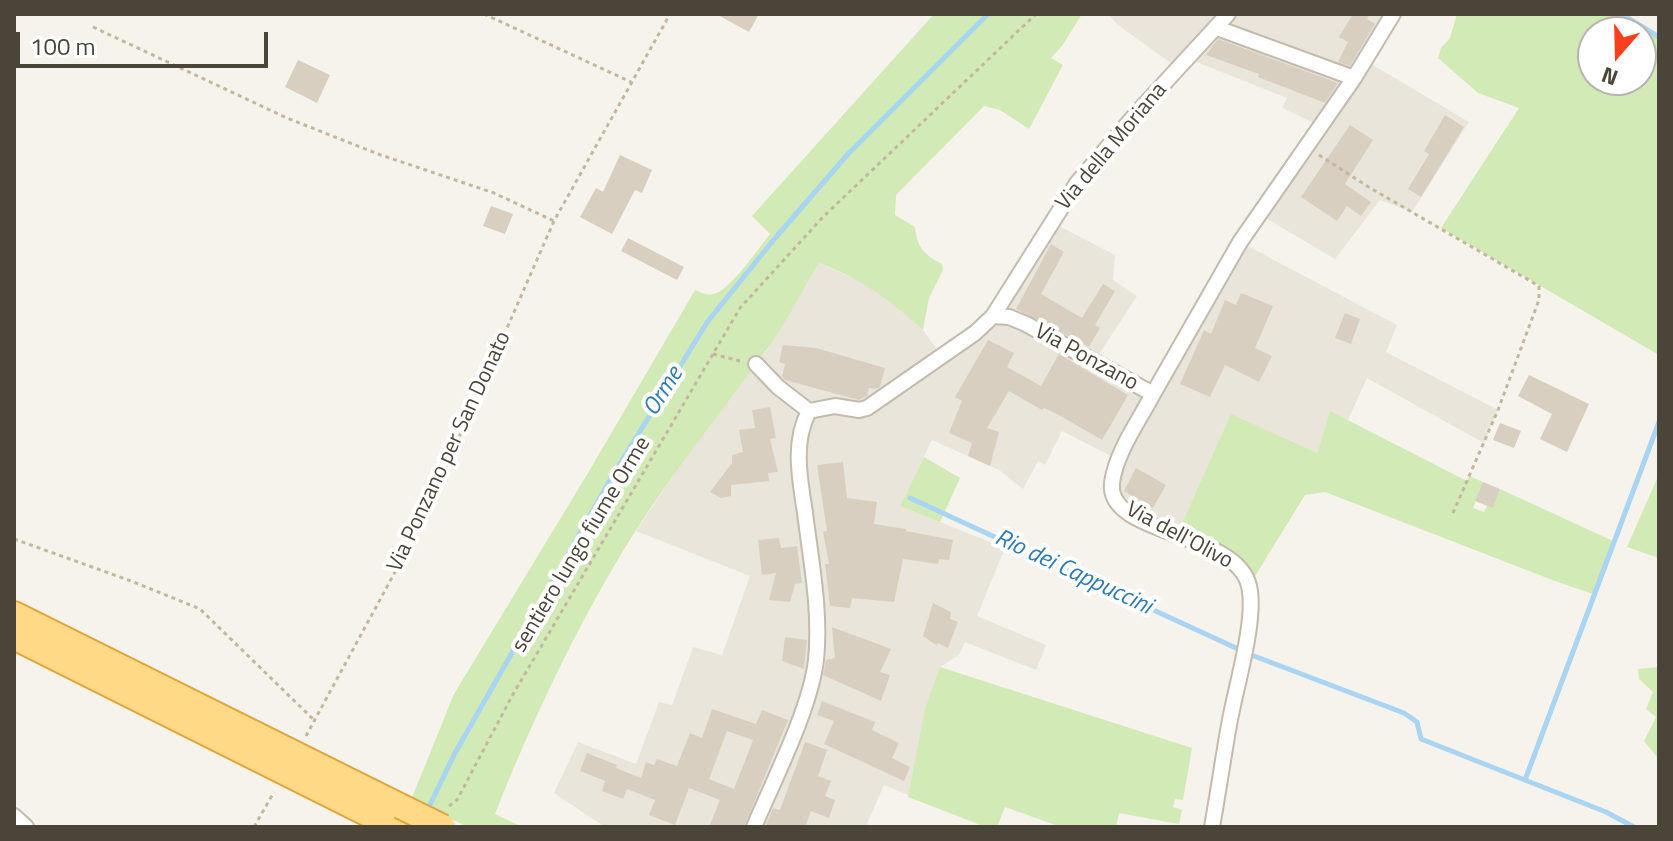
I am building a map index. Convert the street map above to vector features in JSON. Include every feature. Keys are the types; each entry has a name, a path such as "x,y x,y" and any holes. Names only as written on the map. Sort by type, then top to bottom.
{"highway":[{"path":"14,614 396,820"},
{"path":"14,637 396,820 444,818"}],"street":[{"name":"Via della Moriana","path":"993,316 1077,183 1228,14"},
{"name":"Via Ponzano","path":"993,316 1009,317 1026,324 1153,394 1240,242 1354,78 1393,14"},
{"path":"1217,28 1354,78"},
{"path":"756,364 778,387 809,411 835,406 859,410 867,408 975,333 993,316"},
{"name":"Via dell'Olivo","path":"1153,394 1114,471 1113,495 1130,515 1227,557 1242,570 1249,586 1244,652 1212,827"},
{"path":"754,827 808,697 816,660 816,607 799,467 801,426 809,411"},
{"path":"14,816 26,827"}],"path":[{"path":"484,14 631,82"},
{"name":"Via Ponzano per San Donato","path":"300,746 420,526 554,221 670,14"},
{"name":"sentiero lungo fiume Orme","path":"444,818 457,800 512,696 740,308 823,217 1036,14"},
{"path":"93,27 287,118 378,154 494,193 554,221"},
{"path":"1306,147 1539,286 1539,300 1516,363 1453,513"},
{"path":"713,354 756,364"},
{"path":"14,539 200,609 315,721"},
{"path":"254,827 274,792"}],"shaded area":[{"path":"1108,14 1393,14 1366,61 1469,122 1412,212 1380,200 1335,259 1259,214 1320,126 1282,108 1287,98 1189,59 1179,69 1118,25"},
{"path":"1051,222 1115,255 1113,280 1137,296 1094,362 1153,394 1240,242 1397,325 1386,352 1498,410 1484,443 1367,378 1348,420 1330,412 1317,453 1177,535 1119,504 1119,460 1062,431 1045,465 1038,461 1023,489 999,470 932,440 900,506 1005,548 977,616 1046,645 1036,670 965,642 959,655 940,667 997,827 986,827 884,785 867,824 874,827 605,827 554,793 578,742 636,764 659,702 672,705 693,647 722,655 750,576 636,531 701,434 767,350 819,263 867,284 888,298 923,330 938,351 981,316 993,316"}],"green space":[{"path":"934,14 1082,14 1051,58 1063,65 1029,129 1000,110 984,106 896,195 895,215 915,227 922,250 942,264 943,270 929,298 923,330 874,291 819,263 772,342 636,530 577,633 495,814 522,827 468,827 411,800 454,694 695,290 708,294 720,291 743,268 770,234 752,216"},
{"path":"1457,14 1621,14 1624,16 1577,16 1577,96 1657,96 1659,37 1659,355 1441,228 1519,108 1478,93 1438,58 1441,48 1450,38"},
{"path":"1330,411 1467,481 1469,476 1483,482 1473,508 1484,512 1487,506 1493,507 1500,489 1613,541 1593,594 1325,492 1305,495 1249,586 1242,570 1177,535 1231,414 1317,453"},
{"path":"924,457 960,478 940,522 900,506"},
{"path":"1659,474 1659,558 1627,547"},
{"path":"940,667 1192,748 1183,800 1175,799 1173,807 1182,810 1179,824 1119,813 1116,827 1061,827 1005,807 997,827 986,827 908,797 925,709"},
{"path":"1659,667 1657,757 1644,741 1656,717 1646,709 1653,692 1639,679 1638,669"}],"building":[{"path":"716,14 759,14 749,32"},
{"path":"1353,14 1370,14 1367,19 1375,24 1350,66 1338,62 1348,42 1339,37"},
{"path":"1218,39 1338,83 1325,103 1206,55"},
{"path":"298,60 330,75 317,103 285,87"},
{"path":"1445,115 1464,127 1421,197 1408,189 1429,154 1424,151"},
{"path":"1350,125 1373,140 1345,184 1371,202 1361,216 1347,206 1337,221 1301,197"},
{"path":"620,155 652,170 642,193 635,190 612,234 580,217 596,188 603,192"},
{"path":"491,206 513,214 505,234 483,226"},
{"path":"628,238 684,267 677,280 621,251"},
{"path":"1051,244 1064,252 1041,294 1082,318 1103,284 1115,291 1095,325 1100,328 1089,347 1016,309"},
{"path":"1241,293 1273,306 1255,348 1272,356 1259,382 1225,365 1210,397 1180,384 1204,330 1211,334 1225,300 1236,305"},
{"path":"1345,313 1360,319 1351,344 1335,338"},
{"path":"988,340 1014,353 1007,367 1041,386 1059,354 1128,395 1102,440 1009,391 987,428 999,432 990,466 968,456 972,443 949,433 962,401 955,397"},
{"path":"783,345 816,348 885,368 880,387 869,388 867,396 859,400 785,380 782,376 785,364 779,362"},
{"path":"1529,375 1589,404 1567,452 1540,439 1552,414 1518,396"},
{"path":"770,407 776,438 770,439 778,472 768,473 769,481 731,485 731,496 721,498 710,492 732,463 732,455 743,452 739,430 755,428 752,410"},
{"path":"1500,423 1521,431 1514,448 1493,440"},
{"path":"843,462 847,498 877,502 874,524 953,540 949,560 939,559 938,564 903,559 894,602 852,598 850,608 830,606 825,564 829,564 823,532 827,531 817,465"},
{"path":"1136,468 1166,485 1153,508 1124,491"},
{"path":"1483,482 1500,489 1493,508 1475,501"},
{"path":"779,538 781,548 797,546 802,583 795,584 790,602 769,600 776,573 762,575 758,540"},
{"path":"933,603 951,612 950,619 958,622 948,648 938,643 936,645 923,636"},
{"path":"832,627 891,649 880,672 890,675 881,701 823,675 826,660 835,658"},
{"path":"785,637 807,640 804,669 782,661"},
{"path":"822,701 875,722 872,730 899,743 892,758 910,767 904,781 824,744 834,721 817,715"},
{"path":"712,709 756,724 762,710 788,720 744,827 709,827 720,800 689,788 675,825 649,815 655,800 627,789 623,799 602,791 605,781 580,771 587,753 641,778 646,762 654,765 657,759 677,766 690,733 702,738","holes":["727,731 753,740 734,789 709,779"]},
{"path":"805,742 827,750 818,776 831,781 825,796 835,800 829,818 811,811 805,827 765,827 773,808 780,810"}],"waterway":[{"name":"Orme","path":"426,813 455,753 613,475 708,321 848,154 988,14"},
{"path":"1621,14 1659,37"},
{"path":"1525,780 1659,422"},
{"name":"Rio dei Cappuccini","path":"910,498 1236,648"},
{"name":"Rio dei Cappuccini","path":"1254,656 1404,713 1417,722 1421,739 1606,812 1634,827"}]}
